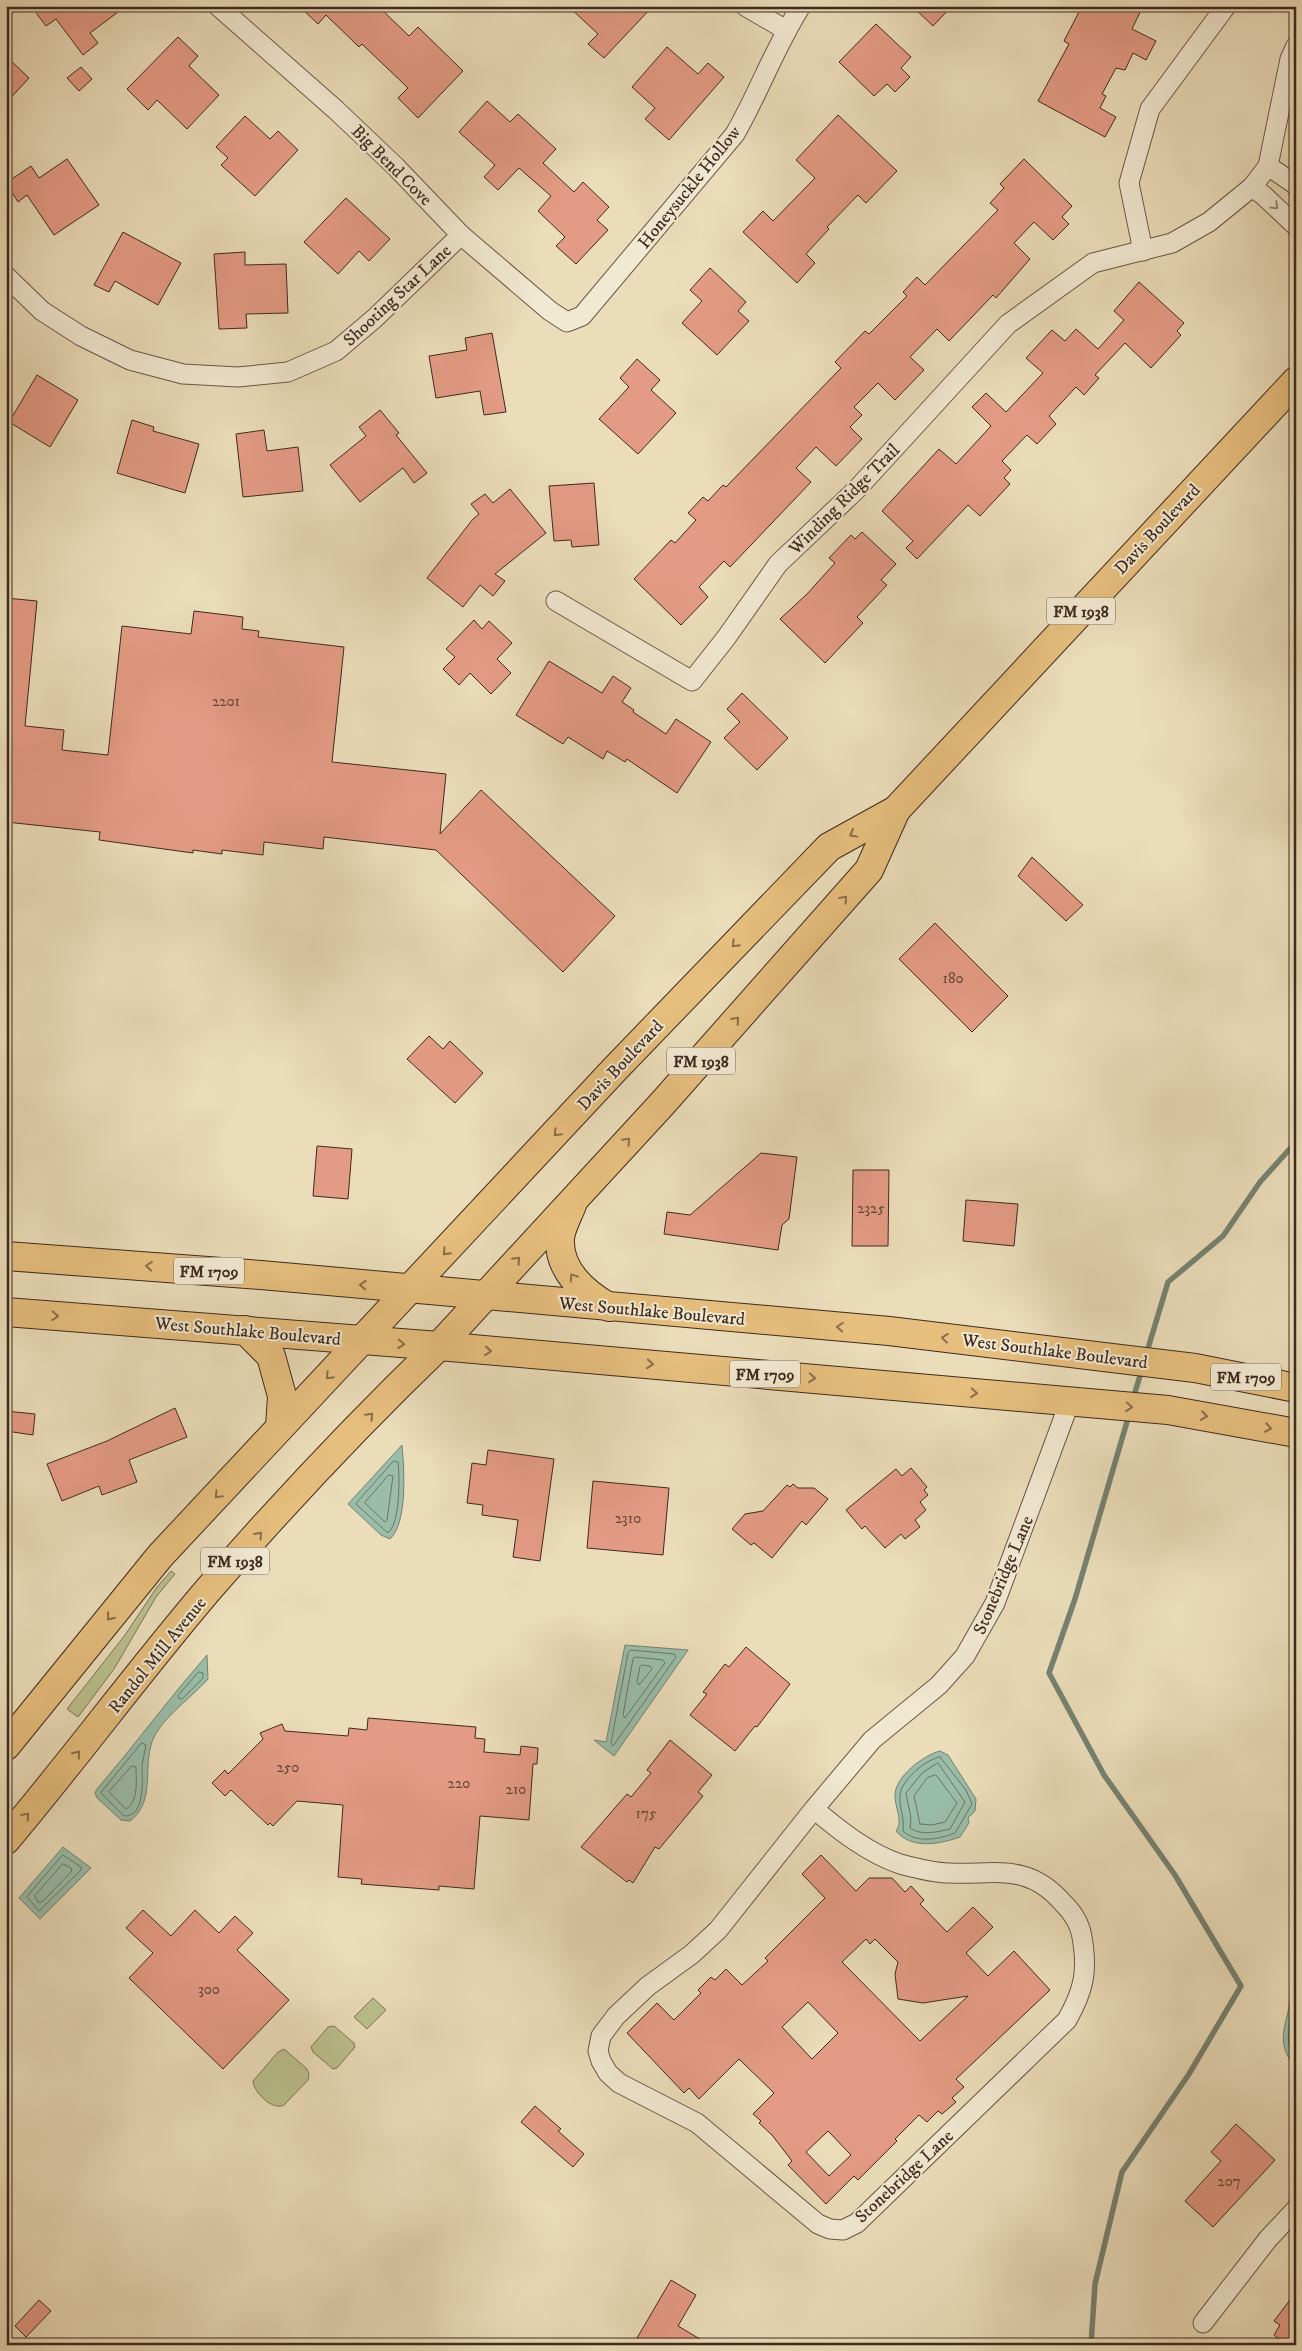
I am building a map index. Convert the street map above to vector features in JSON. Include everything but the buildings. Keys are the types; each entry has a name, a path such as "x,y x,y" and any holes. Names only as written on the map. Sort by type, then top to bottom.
{"main road":[{"name":"Davis Boulevard","path":"362,1341 615,1069 829,847 896,810 1296,380"},
{"name":"Davis Boulevard","path":"439,1346 662,1104 869,870 896,810"},
{"path":"574,1198 560,1237 562,1259 574,1280 590,1296 610,1308"},
{"name":"West Southlake Boulevard","path":"6,1256 412,1288 484,1297 889,1331 1195,1368 1296,1388"},
{"name":"West Southlake Boulevard","path":"6,1312 439,1346 1168,1410 1296,1433"},
{"path":"245,1330 271,1356 282,1396 280,1427"},
{"name":"FM 1938","path":"6,1746 160,1556 362,1341"},
{"name":"Randol Mill Avenue","path":"6,1840 209,1589 296,1494 404,1380 439,1346"}],"street":[{"name":"Big Bend Cove","path":"218,6 336,110 396,167 461,235 538,301 567,322"},
{"path":"745,6 786,30"},
{"name":"Honeysuckle Hollow","path":"567,322 582,316 735,134 752,105 786,30 801,6"},
{"path":"1143,251 1129,183 1150,109 1226,6"},
{"name":"Winding Ridge Trail","path":"556,601 692,681 726,638 778,564 857,489 1008,324 1093,262 1143,251 1172,242 1209,222 1252,187 1268,166 1290,59 1296,46"},
{"path":"1268,166 1296,185"},
{"path":"1252,187 1296,226"},
{"name":"Shooting Star Lane","path":"6,276 42,311 82,336 130,360 184,374 238,378 288,372 336,351 375,318 461,235"},
{"name":"Stonebridge Lane","path":"814,1809 844,1834 899,1863 948,1873 994,1871 1019,1874 1038,1881 1056,1895 1076,1920 1081,1933 1085,1966 1084,1983 1078,2001 1067,2020 857,2223 842,2230 830,2229 808,2218 697,2123 620,2083 608,2073 601,2062 598,2051 601,2036 607,2026 648,1986 692,1954 718,1930 814,1809 872,1740 952,1673 975,1641 1005,1578 1080,1402"},
{"path":"1203,2323 1268,2239 1296,2209"}],"shaded area":[{"path":"171,1571 175,1574 156,1597 114,1669 78,1717 67,1709 125,1635 157,1587"},
{"path":"373,1998 386,2010 367,2029 354,2017"},
{"path":"334,2026 354,2043 355,2047 337,2068 333,2069 313,2052 311,2047 328,2027"},
{"path":"284,2049 307,2069 309,2074 308,2080 284,2105 280,2106 265,2100 257,2091 253,2081 278,2052"}],"water":[{"path":"402,1445 404,1480 402,1508 396,1531 390,1539 381,1535 348,1504"},
{"path":"625,1645 688,1650 614,1756 594,1740 606,1742"},
{"path":"207,1655 208,1679 173,1713 155,1735 149,1757 144,1803 130,1821 121,1820 97,1798 95,1793 97,1789"},
{"path":"940,1751 948,1755 976,1799 975,1811 968,1818 969,1823 960,1837 944,1842 926,1844 910,1841 896,1831 899,1822 895,1799 897,1787 900,1780 912,1767 926,1757"},
{"path":"63,1847 91,1868 40,1919 19,1898"},
{"path":"1290,1986 1296,1987 1296,2067 1288,2057 1283,2037 1289,2008"}],"waterway":[{"path":"1146,1355 1168,1282 1223,1236 1260,1182 1296,1142"},
{"path":"1133,1399 1142,1369"},
{"path":"1091,2345 1095,2284 1122,2172 1189,2074 1241,1986 1175,1875 1104,1775 1049,1673 1075,1599 1129,1415"}]}
